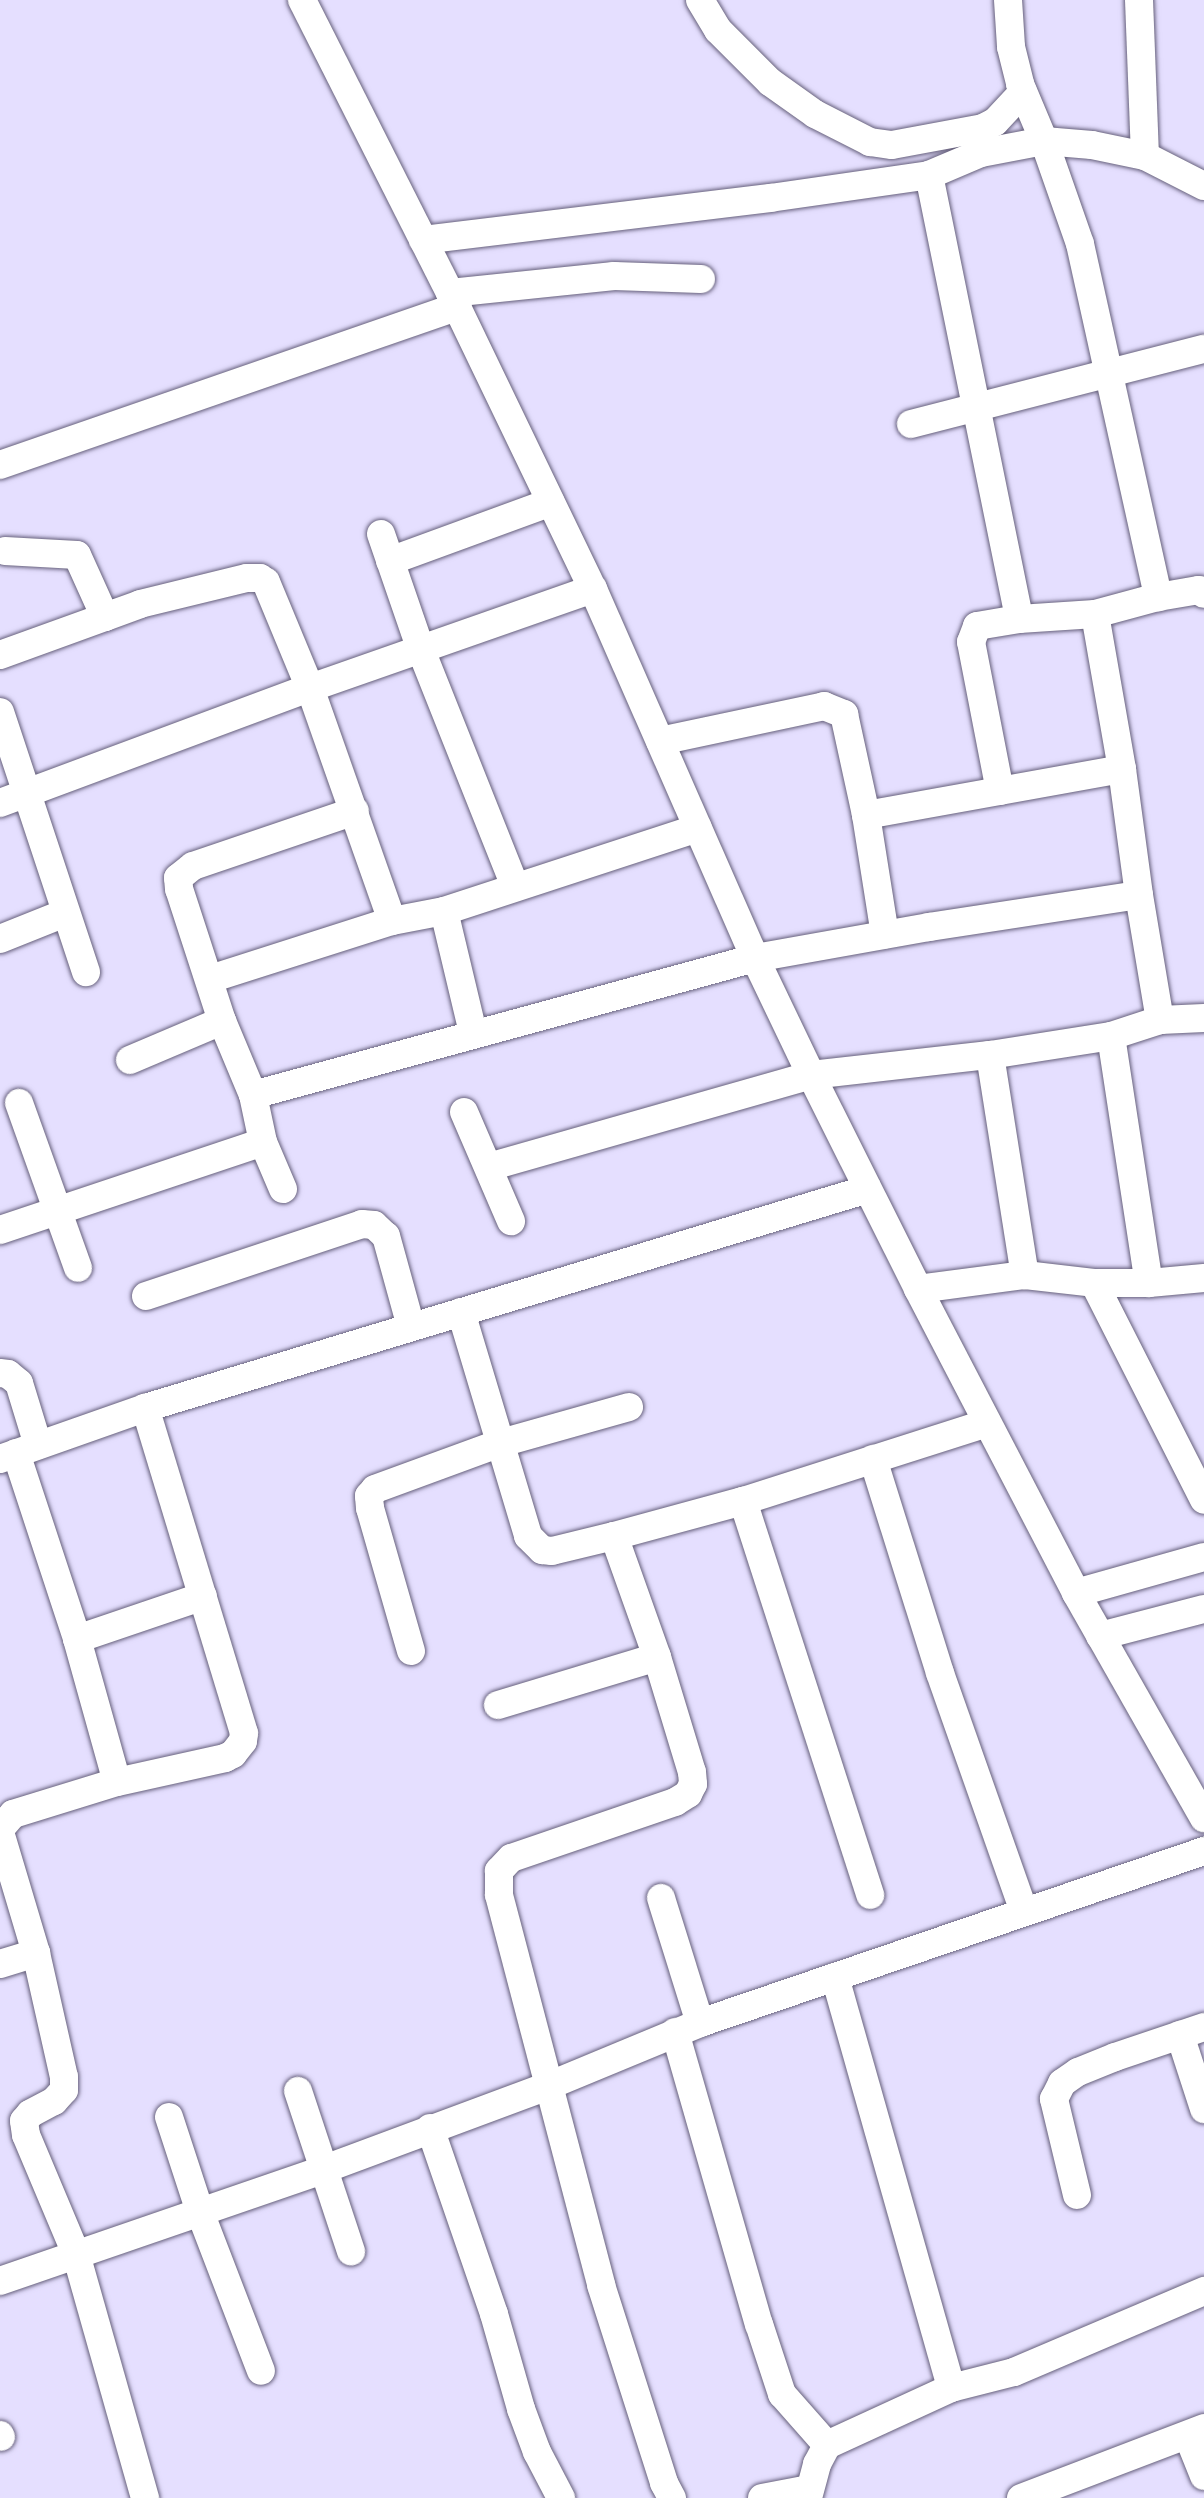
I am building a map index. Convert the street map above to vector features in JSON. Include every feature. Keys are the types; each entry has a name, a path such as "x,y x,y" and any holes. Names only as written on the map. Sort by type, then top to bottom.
{"street":[{"path":"302,0 454,300 593,589 755,958 811,1075 918,1289 1076,1593 1204,1818"},
{"path":"700,0 718,30 770,82 815,114 870,142 892,145 984,128 995,122 1023,92"},
{"path":"1008,0 1011,47 1023,92 1044,141 1080,244 1158,597"},
{"path":"1139,0 1145,156"},
{"path":"423,240 769,198 929,175 981,153 1044,141 1093,145 1145,156 1204,186"},
{"path":"929,175 1019,619"},
{"path":"0,465 454,300 614,276 701,279"},
{"path":"911,424 1204,349"},
{"path":"390,561 551,502"},
{"path":"380,534 421,650 514,886"},
{"path":"2,547 77,555 105,617"},
{"path":"0,655 140,604 247,578 260,578 271,589 310,688 392,921"},
{"path":"0,803 310,688 593,589"},
{"path":"1000,791 971,642 974,631 984,623 1095,614 1158,597 1199,590 1204,594"},
{"path":"1095,614 1122,769 1160,1020"},
{"path":"660,741 824,706 835,709 847,721 866,815 885,935"},
{"path":"0,712 86,972"},
{"path":"866,815 1122,769"},
{"path":"283,1189 263,1142 253,1095 222,1021 210,978 178,889 178,878 182,872 355,811"},
{"path":"210,978 392,921 444,911 698,828"},
{"path":"253,1095 755,958 1139,895"},
{"path":"444,911 473,1033"},
{"path":"0,939 65,913"},
{"path":"489,1167 811,1075 990,1055 1111,1036 1160,1020 1204,1018"},
{"path":"130,1060 222,1021"},
{"path":"1111,1036 1149,1283"},
{"path":"990,1055 1025,1275"},
{"path":"19,1103 55,1211 78,1268"},
{"path":"464,1112 511,1221"},
{"path":"0,1230 263,1142"},
{"path":"18,1453 145,1408 868,1189"},
{"path":"146,1296 362,1224 374,1225 386,1236 411,1327"},
{"path":"918,1289 1025,1275 1094,1283 1149,1283 1204,1278"},
{"path":"1094,1283 1203,1493"},
{"path":"461,1312 528,1536 542,1550 552,1551 614,1536 743,1501 987,1423"},
{"path":"0,1373 8,1374 19,1383 18,1453 77,1639 117,1782"},
{"path":"411,1651 369,1496 384,1484 501,1443 629,1407"},
{"path":"145,1408 244,1733 243,1741 233,1754 225,1758 117,1782 13,1814 0,1830 36,1953 64,2077 64,2090 54,2101 30,2114 24,2122 26,2135 76,2254 145,2498"},
{"path":"873,1459 940,1673 1024,1913"},
{"path":"743,1501 870,1895"},
{"path":"614,1536 657,1657 692,1772 693,1784 688,1794 675,1802 511,1858 499,1871 499,1895 601,2285 664,2483 672,2498"},
{"path":"1076,1593 1204,1557"},
{"path":"77,1639 203,1596"},
{"path":"1100,1636 1204,1609"},
{"path":"498,1705 657,1657"},
{"path":"0,2281 322,2170 548,2086 687,2027 1204,1851"},
{"path":"661,1898 687,2027 758,2324 782,2394 827,2445"},
{"path":"0,1964 36,1953"},
{"path":"835,1977 951,2388"},
{"path":"1077,2195 1054,2099 1062,2083 1077,2072 1192,2031 1204,2109"},
{"path":"298,2091 351,2251"},
{"path":"169,2117 200,2212 261,2371"},
{"path":"430,2128 494,2314 521,2409 537,2452 561,2498"},
{"path":"762,2498 808,2493 827,2445 951,2388 1014,2372 1204,2291"},
{"path":"1021,2498 1077,2488 1196,2432 1204,2476"}]}
